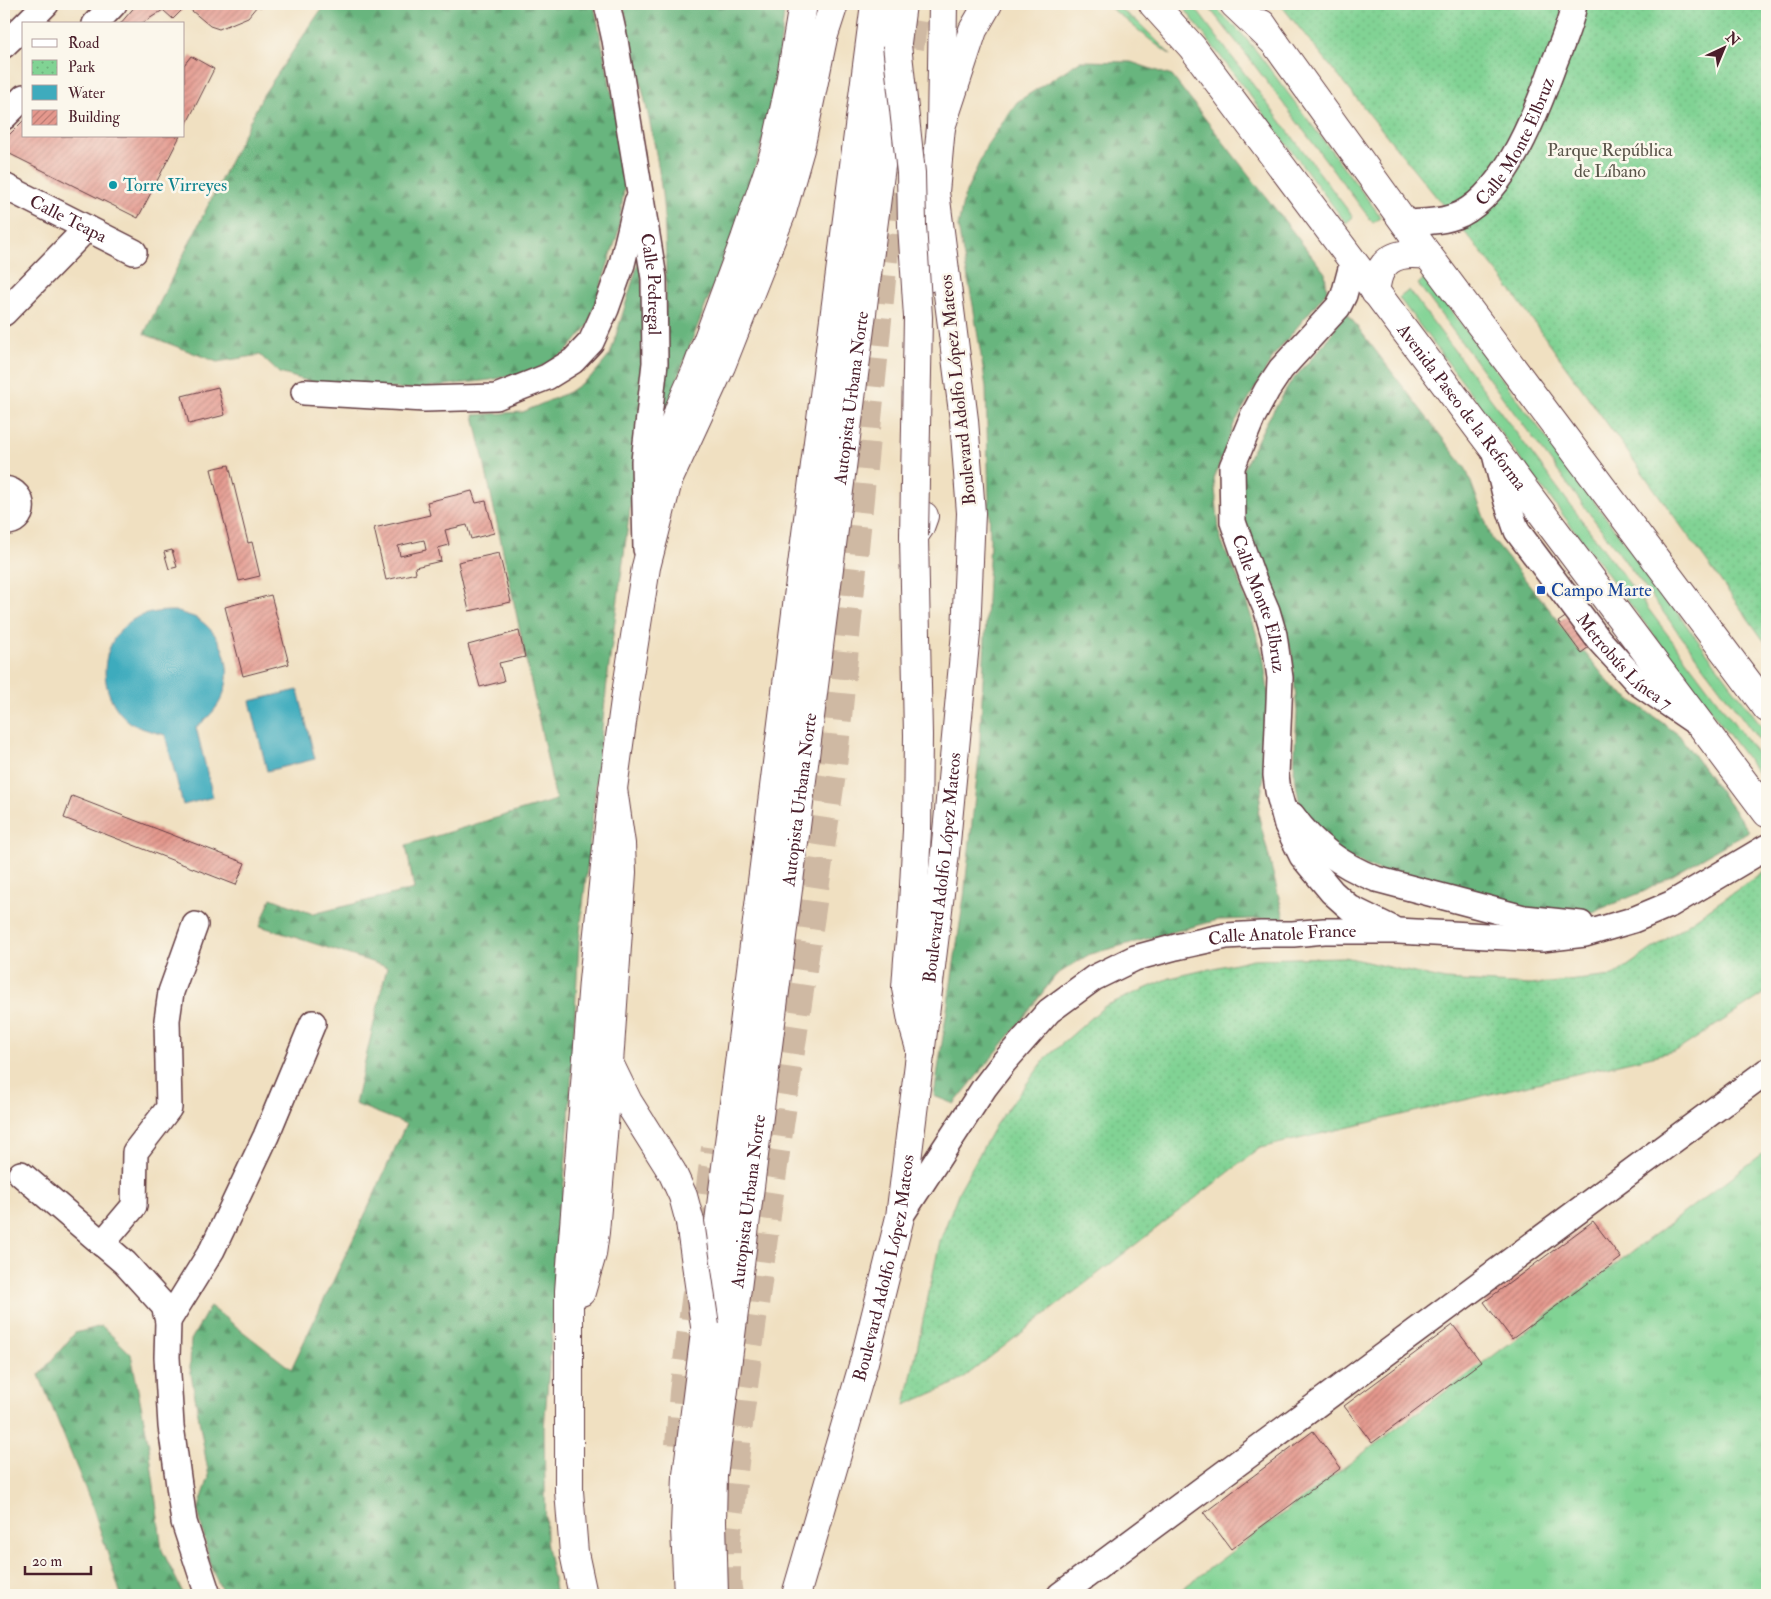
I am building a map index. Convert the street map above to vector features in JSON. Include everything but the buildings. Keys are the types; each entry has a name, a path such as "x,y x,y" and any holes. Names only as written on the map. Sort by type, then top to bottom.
{"main road":[{"path":"668,481 670,435 743,245 774,151 792,74 803,4"},
{"path":"823,38 824,4"},
{"path":"583,1595 574,1553 569,1491 569,1291 593,980 613,790 625,700 646,567 668,481 721,366 782,212 800,149 823,38 834,4"},
{"name":"Autopista Urbana Norte","path":"688,1595 685,1529 687,1475 875,4"},
{"name":"Autopista Urbana Norte","path":"714,1595 713,1476 902,4"},
{"path":"941,127 943,4"},
{"path":"941,127 973,30 988,4"},
{"name":"Avenida Paseo de la Reforma","path":"1153,4 1192,47 1767,813"},
{"path":"1234,4 1275,43"},
{"path":"1250,4 1275,43 1428,255 1767,708"},
{"path":"897,46 911,174 918,317 914,536 918,735 917,830 906,988 912,1021 921,1052"},
{"name":"Boulevard Adolfo López Mateos","path":"796,1595 864,1362 900,1217 945,853 964,652 971,513 964,420 935,192 941,127"},
{"path":"914,536 923,519 927,497 930,375 927,301 927,226 930,203 935,192"},
{"path":"1375,292 1380,272 1391,258 1408,253 1428,255"},
{"path":"918,360 929,417"},
{"path":"568,1338 590,1262 595,1232 609,1063 622,872 621,844 613,790"},
{"path":"609,1063 628,1102 661,1152 683,1196 690,1222 705,1326"}],"street":[{"path":"28,22 46,4"},
{"path":"97,22 114,4"},
{"name":"Calle Pedregal","path":"607,4 654,278 655,363 644,461 646,567"},
{"name":"Calle Monte Elbruz","path":"1405,223 1447,219 1461,213 1476,204 1504,172 1538,105 1561,46 1574,4"},
{"path":"4,45 22,28"},
{"path":"4,117 22,99"},
{"name":"Calle Teapa","path":"4,186 134,252"},
{"path":"304,392 425,399 496,397 547,377 573,361 591,342 606,309 622,264 640,189"},
{"path":"4,313 87,228"},
{"name":"Calle Monte Elbruz","path":"1352,260 1346,289 1338,307 1281,369 1253,416 1232,467 1233,522 1267,611 1274,635 1278,660 1280,696 1276,758 1278,791 1294,841 1316,875 1350,908 1398,931"},
{"path":"4,489 12,490 19,497 22,508 17,518 8,523 4,522"},
{"path":"1278,791 1297,822 1309,835 1335,858 1360,873 1376,879 1524,918 1608,926"},
{"name":"Calle Anatole France","path":"900,1217 984,1088 1004,1062 1049,1012 1094,978 1135,958 1226,936 1324,931 1398,931 1542,939 1585,934 1633,920 1671,904 1767,847"},
{"path":"102,1244 134,1206 135,1152 169,1108 167,1020 172,992 196,925"},
{"path":"168,1321 212,1250 266,1136 312,1022"},
{"path":"1060,1595 1767,1071"},
{"path":"21,1174 125,1263 164,1306 168,1321 171,1426 184,1522 208,1595"}],"green space":[{"path":"325,4 594,4 627,168 618,233 588,326 566,352 532,372 490,380 414,389 334,388 279,373 260,355 217,362 144,334 263,95"},
{"path":"623,4 785,4 779,58 757,164 740,216 666,412 659,411 666,275 662,194 655,146"},
{"path":"1105,4 1113,4 1139,23 1171,55 1154,43"},
{"path":"1181,4 1192,4 1353,217 1346,223"},
{"path":"1206,4 1212,4 1257,52 1381,217 1373,223"},
{"name":"Parque República de Líbano","path":"1280,4 1767,4 1767,645 1502,278"},
{"path":"1080,61 1131,62 1172,76 1325,273 1327,291 1275,354 1234,424 1214,479 1220,539 1241,584 1263,655 1271,713 1258,813 1284,918 1218,920 1090,954 1056,975 954,1104 934,1096 964,897 979,758 990,540 986,387 958,227 964,197 987,145 1017,102"},
{"path":"640,257 647,349 636,465 608,673 579,942 569,1120 544,1429 546,1541 556,1595 224,1595 211,1568 198,1510 209,1477 190,1368 191,1340 210,1306 291,1369 406,1124 355,1104 387,967 260,926 271,898 313,914 414,889 406,845 556,800 474,415 523,412 569,392 593,375 610,355"},
{"path":"1426,277 1767,733 1767,751 1418,284"},
{"path":"1409,290 1767,767 1767,785 1399,298"},
{"path":"1346,312 1466,469 1492,539 1612,686 1679,735 1749,831 1645,891 1578,918 1481,912 1335,853 1301,812 1294,771 1297,712 1292,654 1272,591 1243,530 1242,471 1266,423 1291,382 1326,342"},
{"path":"1767,869 1767,992 1678,1050 1260,1148 958,1382 905,1405 940,1241 959,1191 996,1124 1047,1057 1105,1006 1170,978 1253,959 1345,957 1445,980 1530,985 1613,976"},
{"path":"1765,1152 1767,1155 1767,1595 1174,1595"},
{"path":"102,1326 131,1354 149,1446 162,1550 184,1595 121,1595 92,1505 39,1375 75,1333"}],"water":[{"path":"175,611 194,617 213,632 223,650 227,663 226,687 222,698 207,718 196,727 213,797 183,805 165,735 130,722 116,708 106,681 105,667 113,640 134,619 159,612"},
{"path":"298,690 315,759 267,771 250,701"}],"tunnel":[{"path":"910,48 916,4"},
{"path":"729,1595 727,1582 727,1540 739,1424 770,1193 833,767 892,180"},
{"path":"679,1445 683,1392 715,1148"}],"place":[{"name":"Torre Virreyes","path":"113,185"},
{"name":"Campo Marte","path":"1541,590"}]}
